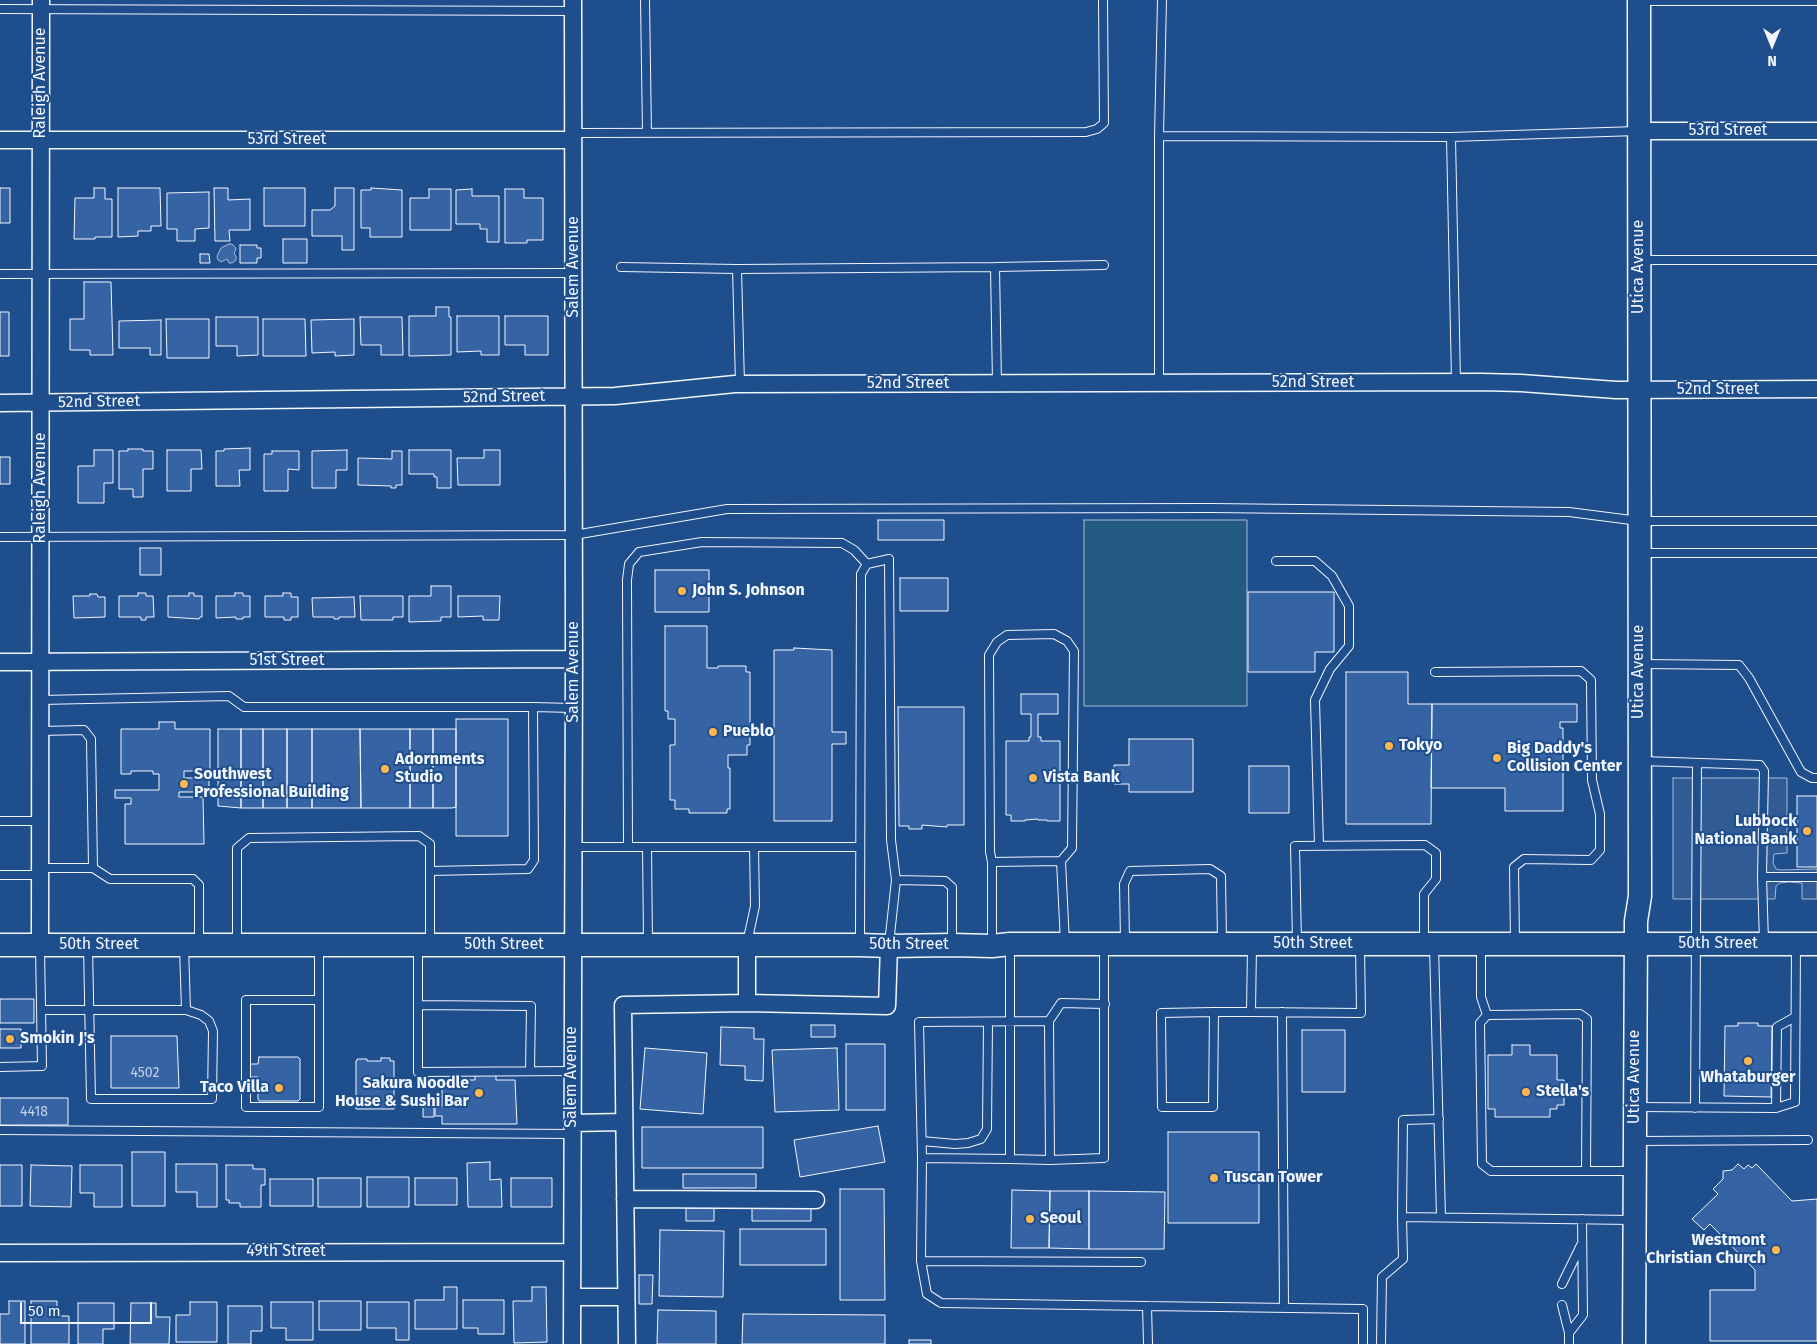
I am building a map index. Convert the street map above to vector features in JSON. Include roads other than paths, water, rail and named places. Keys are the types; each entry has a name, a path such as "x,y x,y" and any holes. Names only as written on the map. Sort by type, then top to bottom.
{"main road":[{"name":"Utica Avenue","path":"1634,1344 1636,921 1640,896 1639,0"},
{"name":"50th Street","path":"0,945 1807,944"}],"street":[{"name":"Raleigh Avenue","path":"40,945 41,4"},
{"name":"Salem Avenue","path":"572,1344 573,6"},
{"name":"53rd Street","path":"1639,131 1817,131"},
{"name":"53rd Street","path":"0,140 573,137"},
{"name":"52nd Street","path":"0,403 615,396 740,384 1456,382 1521,383 1616,390 1817,389"},
{"name":"51st Street","path":"0,662 574,659"},
{"path":"747,944 747,1004"},
{"path":"627,1344 623,1005 887,1006 888,946"},
{"path":"572,1128 624,1122"},
{"path":"625,1199 816,1200"},
{"name":"49th Street","path":"0,1253 572,1252"},
{"path":"572,1297 626,1297"}],"lane":[{"path":"644,0 647,133"},
{"path":"573,137 647,133 1076,132 1097,129 1104,123 1103,0"},
{"path":"1159,383 1159,136 1162,0"},
{"path":"1639,0 1817,1"},
{"path":"0,9 41,4 573,6"},
{"path":"1159,136 1451,136 1639,131"},
{"path":"1451,136 1456,382"},
{"path":"1639,260 1817,260"},
{"path":"621,267 737,269 1104,266"},
{"path":"995,267 996,384"},
{"path":"737,269 740,384"},
{"path":"0,274 574,273"},
{"path":"0,537 574,535 727,509 1210,508 1569,512 1639,521 1817,521"},
{"path":"628,847 627,580 629,564 639,552 702,542 842,543 854,550 867,564"},
{"path":"1639,553 1817,553"},
{"path":"860,944 861,574 867,564 889,559 891,840 896,880 888,946"},
{"path":"1276,561 1315,561 1332,576 1349,606 1349,646 1330,669 1315,700 1319,846"},
{"path":"1010,1159 1010,1022 990,852 989,655 997,642 1007,635 1054,634 1067,641 1074,651 1072,848 1061,861 1065,944"},
{"path":"1639,664 1739,665 1749,678 1801,772 1812,778 1817,778"},
{"path":"1434,672 1581,671 1591,680 1592,780 1600,814 1600,850 1591,860 1524,859 1514,867 1515,944"},
{"path":"41,700 229,696 244,707 573,708"},
{"path":"430,871 528,869 534,860 533,707"},
{"path":"41,731 84,730 91,739 93,868"},
{"path":"1640,761 1760,765 1764,771 1762,876 1764,944"},
{"path":"1695,1108 1697,763"},
{"path":"0,821 41,820"},
{"path":"237,945 237,848 249,838 419,836 430,844 430,871 418,1005 418,1072 572,1071"},
{"path":"1297,944 1295,846 1426,845 1436,853 1436,879 1424,894 1429,944 1439,1119 1441,1217"},
{"path":"573,847 860,847"},
{"path":"647,847 648,944"},
{"path":"747,944 755,906 754,847"},
{"path":"992,862 1061,861"},
{"path":"0,875 93,868 110,879 193,879 199,885 186,1010"},
{"path":"922,1158 1050,1160 1104,1158 1105,1004 1124,884 1130,871 1210,869 1220,876 1222,944"},
{"path":"1762,876 1817,877"},
{"path":"896,880 945,881 952,887 952,944"},
{"path":"1251,1012 1252,944"},
{"path":"1214,1012 1214,1107 1162,1108 1161,1012 1214,1012 1282,1012 1361,1013 1360,944"},
{"path":"1481,944 1481,997 1487,1015"},
{"path":"1635,1107 1776,1108 1794,1102 1795,1017 1807,944"},
{"path":"0,1067 42,1066 40,945"},
{"path":"41,1010 89,1009 186,1010 201,1016 209,1021 213,1031 212,1099 91,1099 89,1009 88,945"},
{"path":"319,945 319,1000 319,1108 246,1108 246,1000 319,1000"},
{"path":"1050,1160 1049,1021 1061,1004 1105,1004"},
{"path":"418,1005 531,1006 530,1071"},
{"path":"1282,1012 1284,1308"},
{"path":"1586,1171 1587,1019 1580,1014 1487,1015 1480,1023 1482,1164 1491,1171 1586,1171 1635,1171"},
{"path":"1776,1108 1777,1027 1795,1017"},
{"path":"1049,1021 920,1022 921,1261 927,1294 941,1303 1363,1309 1363,1344"},
{"path":"922,1142 968,1143 981,1139 987,1129 988,1022"},
{"path":"1381,1344 1382,1277 1403,1259 1403,1120 1439,1119"},
{"path":"0,1130 572,1128"},
{"path":"1635,1141 1808,1140"},
{"path":"1402,1216 1635,1220"},
{"path":"1569,1333 1583,1315 1582,1219"},
{"path":"1562,1284 1582,1243"},
{"path":"921,1261 1140,1262"},
{"path":"1562,1305 1569,1333 1569,1344"},
{"path":"1147,1306 1148,1344"}],"place":[{"name":"John S. Johnson","path":"682,591"},
{"name":"Pueblo","path":"713,732"},
{"name":"Tokyo","path":"1389,746"},
{"name":"Big Daddy's Collision Center","path":"1497,758"},
{"name":"Adornments Studio","path":"385,769"},
{"name":"Vista Bank","path":"1033,778"},
{"name":"Southwest Professional Building","path":"184,784"},
{"name":"Lubbock National Bank","path":"1807,831"},
{"name":"Smokin J's","path":"10,1039"},
{"name":"Whataburger","path":"1748,1061"},
{"name":"Taco Villa","path":"279,1088"},
{"name":"Stella's","path":"1526,1092"},
{"name":"Sakura Noodle House & Sushi Bar","path":"479,1093"},
{"name":"Tuscan Tower","path":"1214,1178"},
{"name":"Seoul","path":"1030,1219"},
{"name":"Westmont Christian Church","path":"1776,1250"}]}
